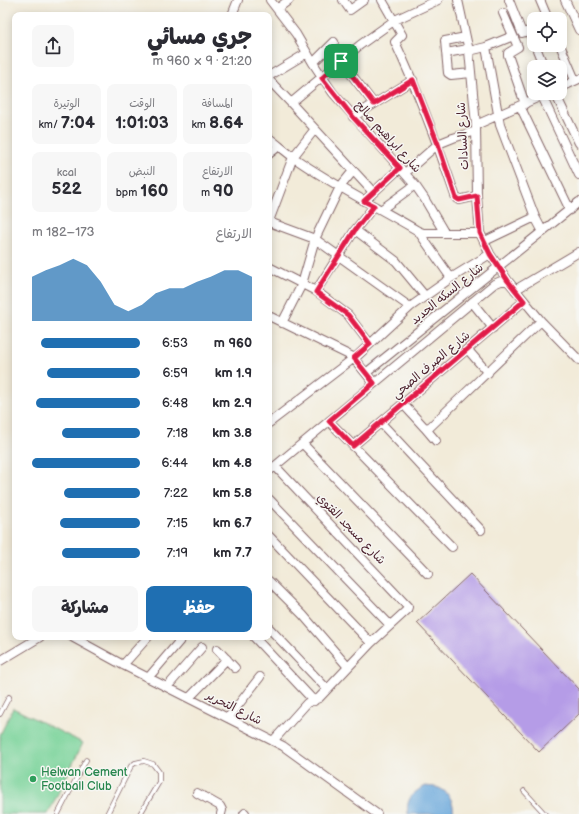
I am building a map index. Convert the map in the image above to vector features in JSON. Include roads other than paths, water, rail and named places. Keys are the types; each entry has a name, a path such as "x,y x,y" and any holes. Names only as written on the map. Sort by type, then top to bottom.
{"street":[{"path":"233,12 238,0"},
{"name":"شارع ابراهيم صالح","path":"270,0 296,34 322,78 353,117 415,185 444,232"},
{"path":"277,9 289,0"},
{"path":"344,0 350,10 357,10 364,0"},
{"path":"382,0 395,20 402,35 395,42 413,80 438,144 457,199 460,200 477,196"},
{"path":"291,103 360,45 395,20 428,2 438,0"},
{"name":"شارع السادات","path":"458,0 466,37 471,73 476,128 477,196 480,233 490,254 515,290 541,321 579,360"},
{"path":"508,0 522,34 527,32"},
{"path":"540,0 545,12"},
{"path":"565,0 579,30"},
{"path":"503,13 518,47 508,53 508,55 523,105 570,210"},
{"path":"446,53 486,47 513,36"},
{"path":"466,37 445,41 446,53 449,74 471,73"},
{"path":"313,63 334,42"},
{"path":"486,47 502,130 535,217 543,232"},
{"path":"564,52 578,80 567,85"},
{"path":"272,79 307,53"},
{"path":"341,61 374,104"},
{"path":"353,117 413,80"},
{"path":"272,83 373,192"},
{"path":"364,201 373,192 438,144 476,128 499,115 533,100"},
{"path":"548,100 579,175"},
{"path":"558,100 579,143"},
{"path":"272,214 293,157 315,129"},
{"path":"272,140 293,157 340,187 418,231 423,233 480,233"},
{"path":"272,152 279,146"},
{"path":"282,323 302,284 315,239 340,187 354,171"},
{"path":"382,210 415,185"},
{"name":"شارع السكه الحديد","path":"366,373 579,202"},
{"path":"316,292 355,230 374,206"},
{"path":"485,241 535,217"},
{"path":"272,223 315,239 410,307"},
{"path":"355,230 396,261 425,296"},
{"path":"418,231 451,278"},
{"path":"515,290 579,252"},
{"name":"شارع السكه الحديد","path":"272,421 355,358 410,307 451,278 490,254"},
{"path":"272,269 316,292 348,315 370,344"},
{"name":"شارع السكه الحديد","path":"272,469 494,284 500,281 508,281"},
{"name":"شارع الصرف الصحي","path":"353,446 524,301"},
{"path":"472,302 493,328"},
{"path":"272,318 355,358 374,383"},
{"path":"425,428 430,427 541,321"},
{"path":"468,350 488,373"},
{"path":"403,404 436,440"},
{"path":"329,421 452,547"},
{"path":"381,423 481,530"},
{"path":"303,444 428,574"},
{"name":"شارع مسجد الفتوي","path":"272,469 407,605 408,608 390,625"},
{"path":"272,502 390,625 319,698 307,704 273,741"},
{"path":"272,539 371,643"},
{"path":"272,584 302,615 348,667"},
{"path":"272,631 327,689"},
{"path":"0,661 35,640"},
{"name":"شارع التحرير","path":"77,640 292,752 377,814"},
{"path":"123,665 145,640"},
{"path":"148,678 181,640"},
{"path":"257,640 314,701"},
{"path":"167,687 202,647"},
{"path":"217,649 236,668"},
{"path":"189,698 227,659"},
{"path":"228,718 260,677"},
{"path":"197,793 220,806 222,810 221,814"}],"lane":[{"path":"0,714 9,697"},
{"path":"58,814 86,760"},
{"path":"107,814 131,766 135,763 144,761 153,764 159,772 159,782 140,814"},
{"path":"524,791 545,814"}],"water":[{"path":"426,786 437,787 446,792 452,802 453,814 408,814 407,809 411,796"}],"place":[{"name":"Helwan Cement Football Club","path":"33,779"}]}
